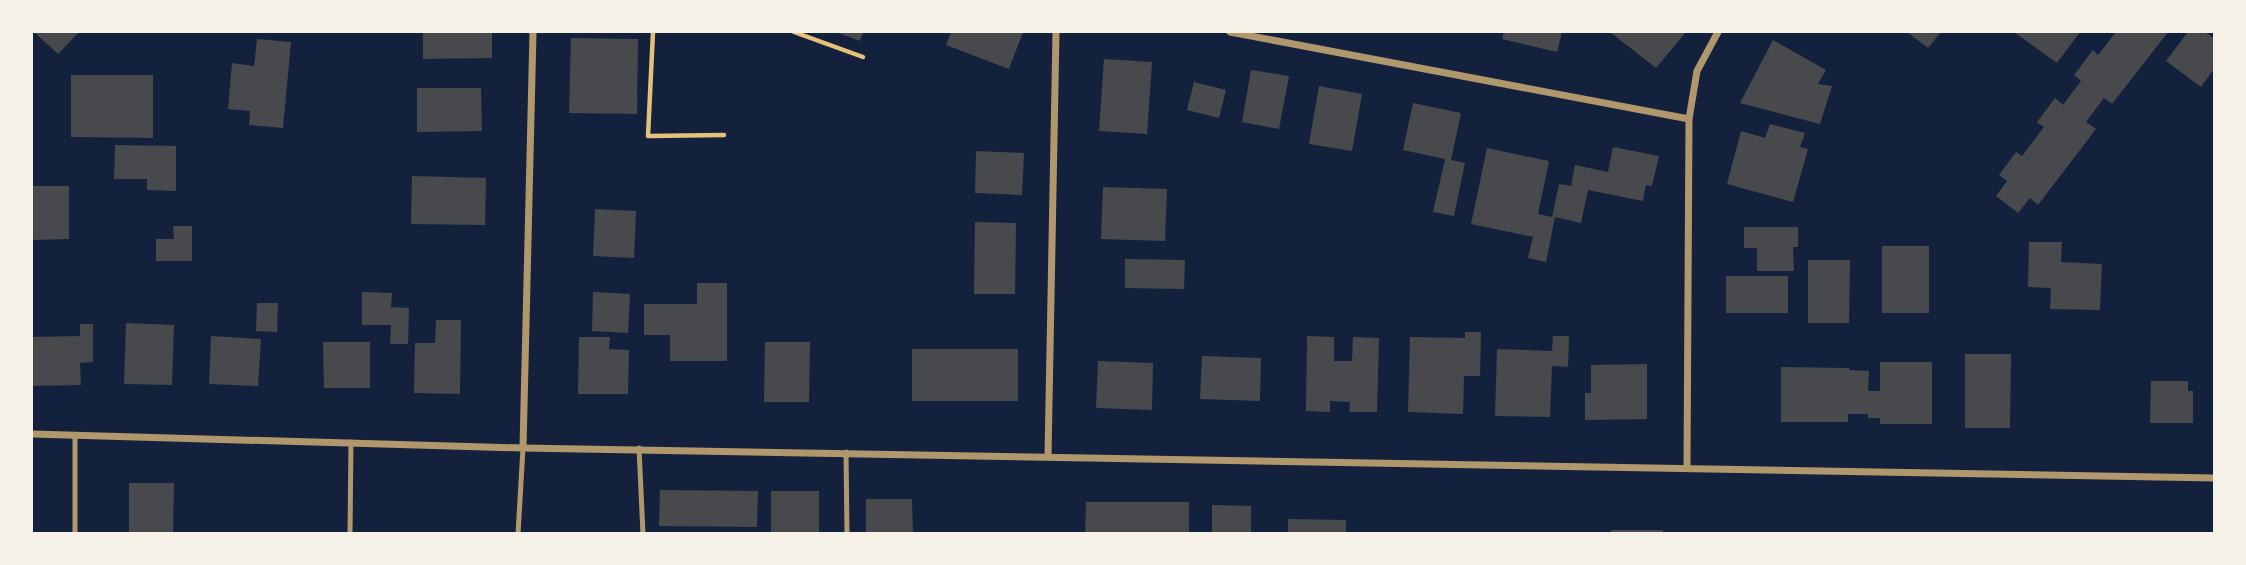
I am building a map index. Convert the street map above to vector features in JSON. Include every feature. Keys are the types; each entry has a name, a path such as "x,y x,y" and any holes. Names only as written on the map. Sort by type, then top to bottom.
{"street":[{"path":"523,448 533,32"},
{"path":"1048,456 1056,32"},
{"path":"1230,32 1689,119"},
{"path":"1687,468 1689,119 1697,71 1718,32"},
{"path":"32,434 523,448 2214,478"}],"lane":[{"path":"75,435 75,534"},
{"path":"350,534 351,442"},
{"path":"518,534 523,448"},
{"path":"639,448 643,534"},
{"path":"846,452 847,534"}],"path":[{"path":"653,32 648,136 724,135"},
{"path":"794,32 863,57"}],"building":[{"path":"34,32 79,32 58,54"},
{"path":"423,32 492,32 492,58 423,59"},
{"path":"836,32 863,32 860,41"},
{"path":"951,32 1023,32 1009,69 946,45"},
{"path":"1504,32 1562,32 1557,52 1502,39"},
{"path":"1610,32 1686,32 1656,68"},
{"path":"1907,32 1941,32 1928,48"},
{"path":"2014,32 2080,32 2057,63"},
{"path":"2116,32 2168,32 2112,104 2104,98 2086,122 2096,129 2038,205 2030,198 2018,213 1996,196 2007,181 1999,175 2016,152 2022,156 2044,127 2037,122 2055,98 2063,105 2081,81 2074,75 2093,50 2098,55"},
{"path":"2188,32 2205,32 2214,38 2214,69 2201,87 2166,61"},
{"path":"571,38 638,39 637,114 569,113"},
{"path":"257,39 291,42 283,128 249,125 250,111 228,109 232,63 254,66"},
{"path":"1773,40 1826,70 1818,84 1832,86 1820,124 1740,103"},
{"path":"1104,59 1152,62 1147,134 1099,131"},
{"path":"1251,70 1289,76 1279,129 1242,122"},
{"path":"71,75 153,75 153,138 71,137"},
{"path":"1194,82 1226,90 1219,118 1187,110"},
{"path":"1319,86 1362,94 1352,151 1309,144"},
{"path":"417,88 481,88 482,131 417,132"},
{"path":"1413,103 1461,113 1451,160 1465,163 1454,216 1433,212 1445,159 1403,150"},
{"path":"1770,124 1805,133 1800,147 1808,149 1793,202 1727,184 1741,131 1765,138"},
{"path":"115,145 176,146 176,191 147,190 147,179 114,179"},
{"path":"1613,147 1659,156 1652,186 1646,185 1643,201 1588,190 1581,223 1555,217 1546,262 1528,258 1533,237 1471,224 1487,148 1549,161 1538,214 1552,217 1559,184 1571,186 1575,165 1608,172"},
{"path":"976,151 1024,153 1022,195 975,193"},
{"path":"412,176 486,178 485,225 411,224"},
{"path":"32,186 69,186 69,239 32,240"},
{"path":"1103,187 1167,189 1165,241 1101,239"},
{"path":"595,209 636,211 634,258 593,256"},
{"path":"975,222 1016,223 1015,294 974,294"},
{"path":"173,226 192,226 192,261 156,261 156,239 174,239"},
{"path":"1744,227 1798,227 1798,247 1793,247 1794,271 1757,271 1757,248 1744,248"},
{"path":"2029,242 2062,242 2061,262 2102,264 2100,310 2050,309 2051,288 2028,287"},
{"path":"1882,246 1929,246 1929,313 1882,313"},
{"path":"1125,259 1185,260 1184,289 1125,288"},
{"path":"1808,260 1850,260 1849,323 1808,323"},
{"path":"1726,276 1788,276 1788,313 1726,313"},
{"path":"697,283 727,283 727,361 670,361 670,335 644,335 644,304 697,304"},
{"path":"362,292 392,293 391,307 409,308 408,344 390,344 391,325 362,325"},
{"path":"593,292 630,294 628,333 592,331"},
{"path":"257,303 278,303 277,332 256,331"},
{"path":"436,320 461,320 460,394 414,393 415,343 435,343"},
{"path":"126,323 174,325 172,385 124,384"},
{"path":"80,324 93,324 93,362 80,363 81,385 32,386 32,337 80,336"},
{"path":"1465,332 1481,332 1480,376 1464,376 1463,414 1408,412 1410,337 1465,338"},
{"path":"211,336 261,339 258,386 209,384"},
{"path":"1307,336 1334,337 1334,361 1352,361 1353,337 1379,338 1377,412 1349,412 1350,402 1330,401 1330,412 1306,411"},
{"path":"1553,336 1569,336 1568,367 1552,366 1550,417 1495,416 1497,349 1552,351"},
{"path":"579,337 610,337 609,349 629,350 628,394 578,394"},
{"path":"323,342 370,342 370,388 324,388"},
{"path":"765,342 810,342 809,402 764,402"},
{"path":"912,349 1018,349 1018,401 912,401"},
{"path":"1965,354 2011,354 2010,428 1965,428"},
{"path":"1202,356 1261,358 1260,401 1200,399"},
{"path":"1098,361 1153,363 1152,410 1096,408"},
{"path":"1880,362 1932,362 1932,424 1880,424 1880,418 1868,418 1868,414 1848,414 1848,422 1781,422 1781,367 1869,371 1868,391 1880,391"},
{"path":"1647,364 1647,419 1585,420 1585,393 1591,393 1591,365"},
{"path":"2151,381 2188,381 2188,391 2193,391 2193,423 2150,423"},
{"path":"129,483 174,483 173,534 129,534"},
{"path":"660,490 758,491 757,527 659,526"},
{"path":"771,491 819,491 819,534 771,534"},
{"path":"866,499 912,499 913,534 866,534"},
{"path":"1086,502 1189,502 1189,534 1085,534"},
{"path":"1212,505 1251,506 1251,534 1212,534"},
{"path":"1288,519 1346,520 1346,534 1288,534"},
{"path":"1611,530 1663,530 1663,534 1611,534"}]}
